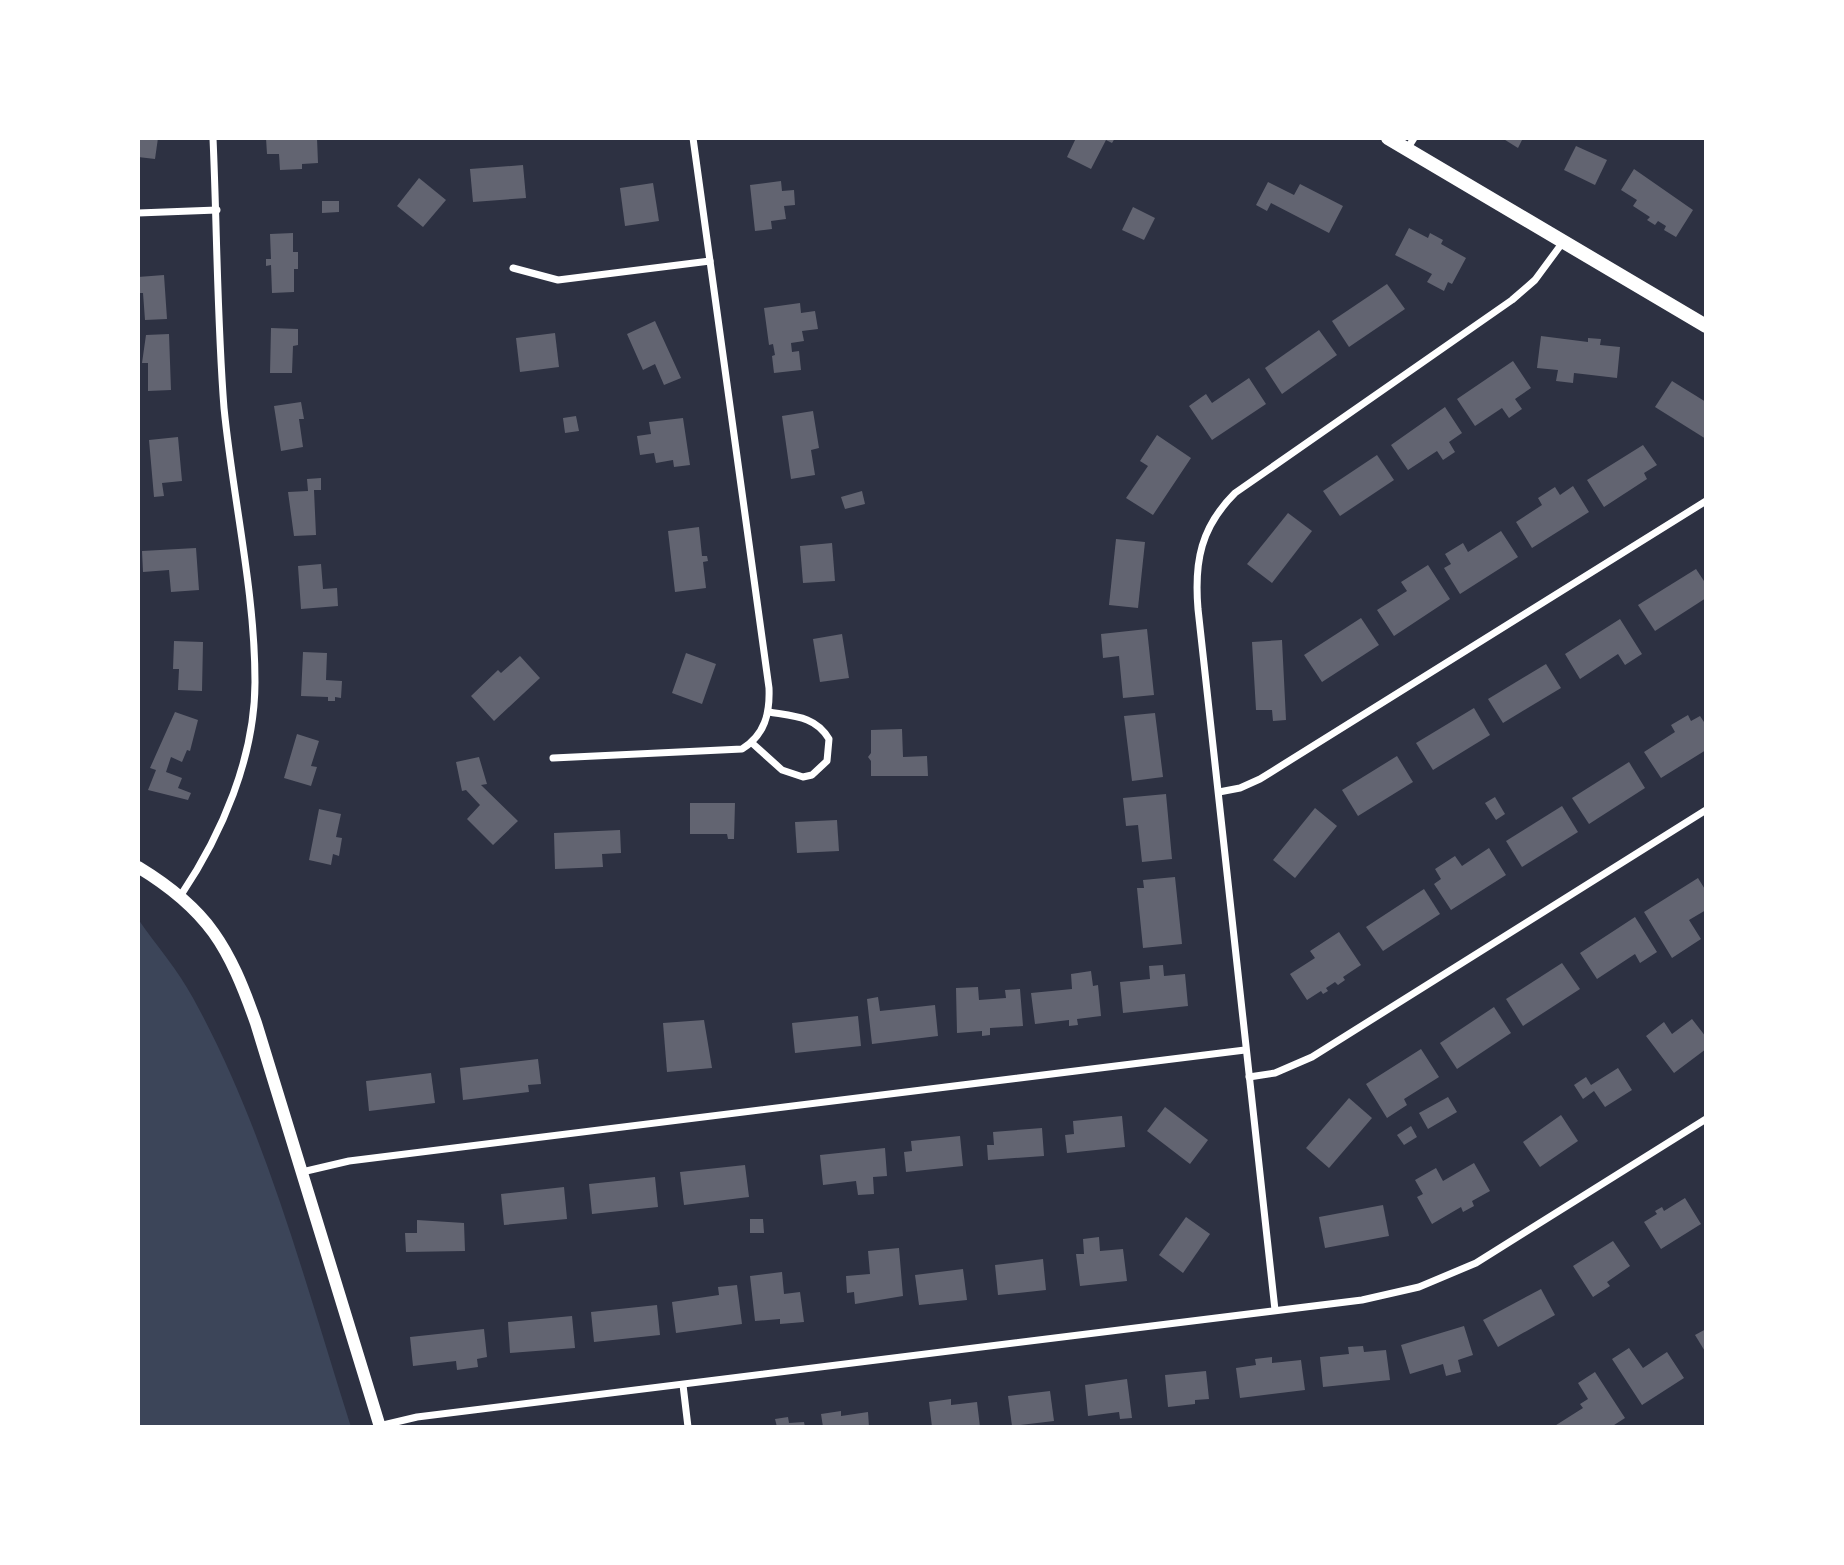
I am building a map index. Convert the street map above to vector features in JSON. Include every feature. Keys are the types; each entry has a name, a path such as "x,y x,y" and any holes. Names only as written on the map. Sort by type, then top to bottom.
{"main road":[{"path":"1388,138 1410,144 1563,241 1706,326"}],"street":[{"path":"181,895 214,839 234,789 247,745 255,684 251,621 224,406 213,138"},
{"path":"553,758 719,752 742,748 752,743 769,712 769,688 693,138"},
{"path":"138,213 216,210"},
{"path":"1275,1310 1245,1050 1196,573 1200,545 1213,517 1248,482 1513,300 1540,274 1563,241"},
{"path":"513,268 558,280 710,261"},
{"path":"1219,792 1240,788 1260,779 1706,501"},
{"path":"752,743 793,775 812,775 827,761 829,739 819,724 800,717 769,712"},
{"path":"1249,1077 1275,1073 1312,1057 1706,810"},
{"path":"138,867 181,895 196,909 220,940 240,979 379,1427 417,1417 1379,1296 1458,1272 1706,1119"},
{"path":"302,1172 349,1161 1245,1050"},
{"path":"683,1385 688,1427"}],"shaded area":[{"path":"138,919 187,988 219,1048 242,1100 282,1208 351,1427 138,1427"}],"building":[{"path":"138,138 158,138 155,159 138,157"},
{"path":"266,138 317,138 318,163 302,164 302,169 280,170 279,154 267,154"},
{"path":"1076,138 1115,138 1112,143 1106,140 1091,169 1067,157"},
{"path":"1502,138 1523,138 1518,148"},
{"path":"1576,146 1607,160 1595,185 1564,170"},
{"path":"523,165 526,198 473,202 470,169"},
{"path":"1634,169 1693,210 1676,237 1664,230 1666,226 1658,221 1655,225 1647,220 1650,217 1633,206 1637,200 1621,190"},
{"path":"419,178 446,200 423,227 397,206"},
{"path":"781,181 782,191 794,190 795,205 784,206 786,219 771,221 772,229 755,231 750,185"},
{"path":"1268,182 1294,195 1300,184 1343,206 1329,233 1271,203 1267,211 1256,205"},
{"path":"653,183 659,221 625,226 620,188"},
{"path":"322,201 339,201 339,212 322,213"},
{"path":"1133,207 1155,218 1144,240 1122,230"},
{"path":"1409,228 1428,238 1430,233 1443,240 1441,244 1466,258 1452,284 1448,282 1444,291 1427,282 1432,274 1395,255"},
{"path":"293,233 293,252 298,252 298,269 294,269 294,292 272,293 271,265 266,266 266,259 271,259 270,234"},
{"path":"164,275 167,319 145,320 143,293 138,293 138,277"},
{"path":"1387,284 1405,309 1349,347 1332,321"},
{"path":"800,303 801,313 815,311 818,329 802,331 804,341 791,343 792,352 799,351 801,370 774,373 772,356 775,355 773,344 769,345 764,308"},
{"path":"655,321 681,378 664,385 655,364 643,370 627,334"},
{"path":"271,328 298,329 298,345 293,346 292,373 270,373"},
{"path":"1319,330 1337,355 1282,394 1265,368"},
{"path":"555,333 559,367 520,372 516,338"},
{"path":"169,334 171,390 148,391 148,363 142,363 146,335"},
{"path":"1541,336 1588,342 1588,338 1601,339 1600,345 1620,347 1617,378 1574,373 1573,383 1556,381 1558,370 1537,368"},
{"path":"1513,361 1531,388 1515,399 1522,409 1509,418 1502,408 1475,426 1457,399"},
{"path":"1249,378 1266,404 1212,440 1189,406 1206,394 1212,403"},
{"path":"1672,381 1706,402 1706,439 1655,407"},
{"path":"301,402 304,419 299,419 303,447 281,451 274,406"},
{"path":"1445,407 1462,433 1449,442 1455,452 1443,460 1437,451 1408,470 1391,445"},
{"path":"813,411 819,448 811,450 815,475 791,479 782,416"},
{"path":"576,416 579,431 565,433 563,418"},
{"path":"683,418 690,465 674,467 673,460 656,463 654,453 640,455 637,436 651,434 649,422"},
{"path":"1157,435 1191,458 1153,515 1126,498 1148,466 1140,461"},
{"path":"178,437 182,481 162,483 164,496 154,497 149,440"},
{"path":"1643,445 1657,465 1644,473 1647,479 1604,507 1587,480"},
{"path":"1377,455 1394,480 1340,516 1323,491"},
{"path":"321,478 321,490 314,490 316,535 294,536 288,492 308,491 307,479"},
{"path":"1573,486 1589,512 1532,548 1516,522 1542,505 1538,498 1555,487 1560,495"},
{"path":"862,491 865,504 845,509 841,497"},
{"path":"1288,513 1312,531 1272,583 1247,564"},
{"path":"699,527 702,556 707,556 708,561 703,562 706,588 675,592 668,531"},
{"path":"1501,531 1518,557 1460,594 1444,568 1451,564 1445,554 1463,543 1468,552"},
{"path":"1116,539 1145,542 1138,608 1109,605"},
{"path":"832,543 835,581 803,583 800,546"},
{"path":"196,548 199,590 171,592 169,570 143,572 142,551"},
{"path":"321,564 323,589 337,588 338,606 301,609 298,566"},
{"path":"1428,565 1450,599 1394,636 1377,610 1407,591 1401,582"},
{"path":"1696,569 1706,584 1706,598 1655,631 1638,605"},
{"path":"1361,618 1379,645 1322,682 1304,655"},
{"path":"1620,619 1642,654 1625,665 1618,654 1580,679 1565,654"},
{"path":"1147,629 1154,695 1123,698 1119,656 1103,658 1101,634"},
{"path":"842,634 849,678 820,682 813,639"},
{"path":"1282,640 1286,720 1273,721 1272,710 1256,710 1252,642"},
{"path":"174,641 203,642 202,691 178,690 179,669 173,669"},
{"path":"303,652 327,653 326,680 342,681 341,698 335,697 335,701 328,701 328,697 301,696"},
{"path":"686,653 716,664 702,704 672,693"},
{"path":"520,656 540,678 494,721 471,696 498,670 501,673"},
{"path":"1546,664 1561,688 1503,723 1488,699"},
{"path":"1474,708 1490,735 1433,770 1416,743"},
{"path":"175,712 198,720 190,751 187,750 182,762 171,757 166,772 182,778 178,788 191,793 188,800 148,790 156,770 150,768"},
{"path":"1155,713 1163,777 1132,781 1124,716"},
{"path":"1688,715 1691,721 1700,716 1706,725 1706,750 1661,778 1644,752 1675,732 1671,725"},
{"path":"902,729 903,757 927,756 928,776 871,776 871,761 868,757 871,753 871,730"},
{"path":"297,734 319,741 311,766 317,767 311,786 284,778"},
{"path":"1397,756 1413,782 1358,816 1342,790"},
{"path":"479,757 487,784 481,785 518,821 493,845 467,819 480,805 466,790 462,791 456,762"},
{"path":"1629,762 1645,788 1589,824 1572,798"},
{"path":"1166,794 1172,859 1142,862 1138,825 1126,826 1123,798"},
{"path":"1495,797 1505,814 1496,820 1485,803"},
{"path":"690,803 735,803 734,839 728,839 727,834 690,834"},
{"path":"1562,806 1578,832 1522,867 1506,841"},
{"path":"1315,808 1337,826 1295,878 1273,860"},
{"path":"319,809 341,814 336,837 342,838 339,856 333,854 331,865 309,860"},
{"path":"837,820 839,851 797,853 795,822"},
{"path":"620,830 621,853 602,854 603,867 555,869 554,833"},
{"path":"1489,848 1506,875 1451,910 1434,884 1441,879 1435,869 1455,856 1462,866"},
{"path":"1175,877 1182,944 1143,948 1137,888 1144,888 1143,880"},
{"path":"1698,878 1706,891 1706,910 1689,920 1701,939 1672,958 1644,912"},
{"path":"1424,889 1440,914 1383,951 1366,927"},
{"path":"1635,917 1657,952 1640,963 1635,954 1597,979 1580,953"},
{"path":"1339,932 1361,965 1343,977 1345,980 1338,985 1335,982 1326,988 1328,991 1323,994 1321,991 1307,1000 1290,974 1315,958 1310,951"},
{"path":"1562,963 1580,989 1523,1026 1506,999"},
{"path":"1163,965 1164,976 1185,974 1188,1006 1123,1013 1120,982 1150,979 1149,966"},
{"path":"1091,971 1093,986 1098,985 1101,1016 1077,1019 1078,1025 1069,1026 1069,1020 1035,1024 1031,993 1072,989 1071,974"},
{"path":"978,987 979,1000 1006,998 1005,990 1020,989 1023,1026 990,1028 990,1035 982,1036 982,1031 957,1033 956,988"},
{"path":"878,997 880,1011 935,1005 938,1036 872,1044 867,999"},
{"path":"1494,1007 1511,1033 1457,1069 1440,1043"},
{"path":"858,1016 861,1046 795,1053 792,1023"},
{"path":"1692,1019 1706,1037 1706,1049 1674,1073 1646,1036 1664,1022 1672,1034"},
{"path":"704,1020 712,1068 667,1072 663,1023"},
{"path":"1421,1049 1439,1077 1404,1099 1407,1105 1387,1118 1366,1084"},
{"path":"538,1059 541,1084 528,1085 529,1092 463,1100 460,1068"},
{"path":"1618,1068 1632,1090 1605,1107 1594,1091 1583,1099 1574,1085 1586,1077 1591,1085"},
{"path":"431,1073 435,1103 369,1111 366,1081"},
{"path":"1448,1097 1457,1112 1428,1129 1419,1113"},
{"path":"1349,1098 1372,1118 1329,1168 1306,1148"},
{"path":"1165,1107 1208,1140 1190,1164 1147,1131"},
{"path":"1561,1115 1578,1141 1540,1167 1523,1142"},
{"path":"1122,1116 1125,1147 1067,1153 1065,1135 1074,1134 1073,1121"},
{"path":"1411,1126 1417,1137 1404,1145 1397,1135"},
{"path":"1042,1128 1044,1156 988,1160 987,1145 994,1145 993,1132"},
{"path":"960,1136 963,1166 906,1172 904,1152 912,1151 911,1141"},
{"path":"885,1148 887,1176 873,1177 874,1194 858,1195 856,1181 823,1185 820,1155"},
{"path":"1474,1163 1490,1191 1472,1201 1474,1206 1463,1212 1461,1207 1432,1224 1417,1197 1423,1194 1415,1180 1436,1168 1443,1181"},
{"path":"745,1165 749,1197 684,1205 680,1172"},
{"path":"655,1177 658,1207 592,1214 589,1184"},
{"path":"564,1187 567,1219 504,1225 501,1194"},
{"path":"1685,1198 1701,1224 1661,1249 1644,1222 1657,1214 1655,1211 1662,1207 1664,1211"},
{"path":"1383,1205 1389,1236 1325,1248 1319,1217"},
{"path":"1186,1217 1210,1234 1183,1273 1159,1255"},
{"path":"750,1219 763,1219 764,1233 750,1233"},
{"path":"417,1220 464,1223 465,1251 406,1252 405,1233 417,1233"},
{"path":"1099,1237 1100,1251 1123,1249 1127,1281 1080,1286 1076,1254 1084,1254 1083,1239"},
{"path":"1613,1241 1630,1266 1607,1282 1610,1286 1593,1297 1573,1266"},
{"path":"899,1248 903,1296 855,1304 854,1292 847,1293 846,1276 870,1274 868,1251"},
{"path":"1043,1259 1046,1290 998,1295 995,1265"},
{"path":"963,1269 967,1300 919,1305 915,1275"},
{"path":"782,1272 784,1294 800,1292 804,1322 780,1324 780,1319 755,1321 750,1276"},
{"path":"737,1285 742,1324 676,1333 672,1302 719,1295 718,1287"},
{"path":"1541,1289 1555,1315 1498,1347 1483,1320"},
{"path":"657,1305 660,1335 594,1342 591,1312"},
{"path":"572,1316 575,1348 510,1353 508,1322"},
{"path":"1464,1326 1473,1355 1458,1360 1461,1372 1446,1376 1443,1364 1410,1374 1401,1345"},
{"path":"484,1329 487,1357 477,1359 478,1367 457,1370 456,1361 413,1366 410,1337"},
{"path":"1706,1329 1706,1353 1695,1335"},
{"path":"1363,1346 1364,1352 1386,1350 1390,1380 1323,1387 1320,1357 1349,1354 1348,1347"},
{"path":"1629,1348 1643,1368 1667,1352 1684,1378 1642,1405 1612,1359"},
{"path":"1272,1357 1272,1363 1301,1360 1305,1390 1240,1398 1236,1368 1256,1365 1255,1359"},
{"path":"1206,1371 1209,1399 1195,1400 1195,1404 1168,1407 1165,1375"},
{"path":"1595,1372 1625,1418 1611,1427 1553,1427 1583,1408 1580,1404 1588,1399 1578,1383"},
{"path":"1127,1379 1132,1418 1120,1419 1119,1412 1088,1416 1085,1385"},
{"path":"1050,1391 1054,1421 1012,1426 1008,1396"},
{"path":"951,1399 951,1405 977,1402 980,1427 932,1427 929,1402"},
{"path":"841,1411 841,1416 868,1412 869,1427 823,1427 821,1414"},
{"path":"788,1417 789,1423 804,1422 805,1427 777,1427 775,1419"}]}
